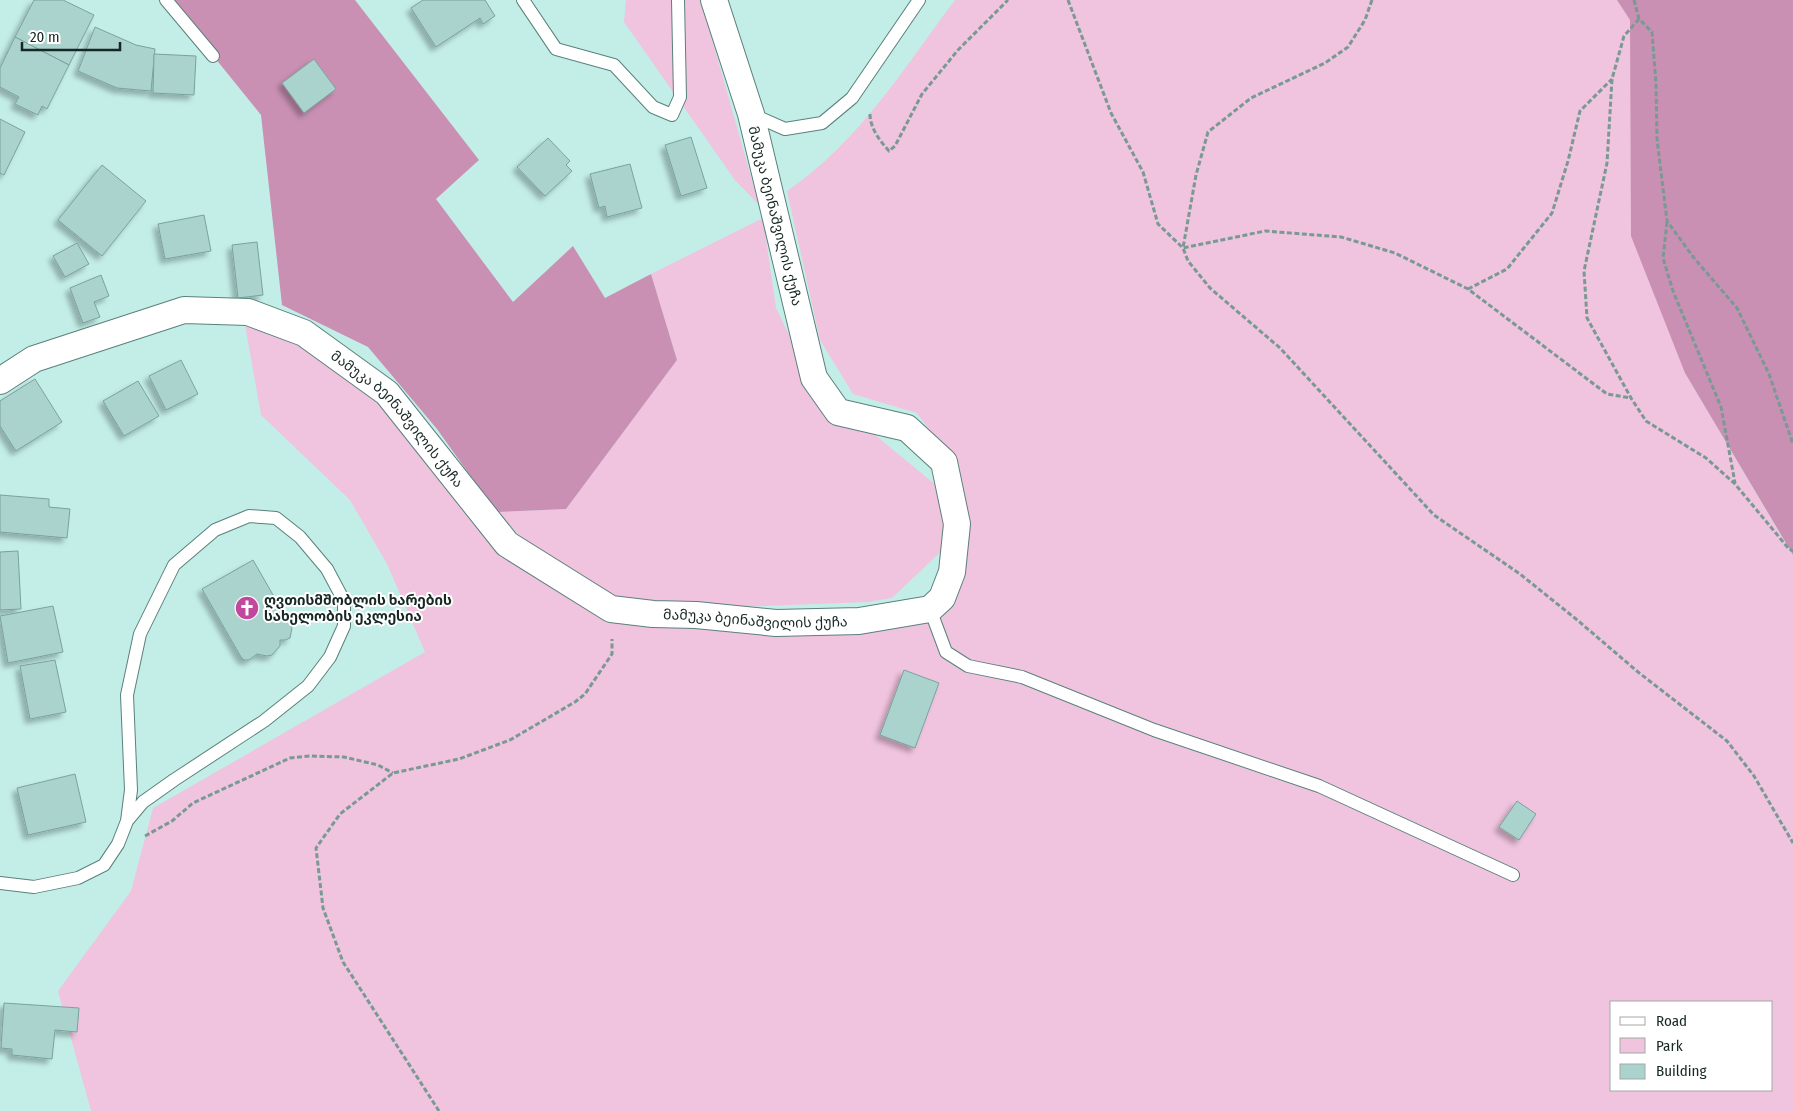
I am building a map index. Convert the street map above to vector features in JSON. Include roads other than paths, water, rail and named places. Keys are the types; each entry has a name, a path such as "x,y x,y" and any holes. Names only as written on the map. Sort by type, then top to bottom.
{"street":[{"name":"მამუკა ბეინაშვილის ქუჩა","path":"0,381 34,360 184,310 248,312 304,333 387,393 507,544 611,609 776,623 859,621 930,609 942,598 952,572 958,524 944,462 907,428 838,412 814,378 751,114 714,0"}],"lane":[{"path":"166,0 213,56"},
{"path":"523,0 556,49 614,64 653,107 672,116 680,97 678,0"},
{"path":"751,114 785,129 822,123 852,98 919,0"},
{"path":"0,883 34,887 78,878 104,865 118,844 127,821 131,790 127,695 140,634 144,625 174,565 215,530 249,516 276,518 300,536 327,569 344,601 344,626 330,657 308,686 264,721 143,802 127,821"},
{"path":"930,609 946,652 968,666 1022,677 1154,730 1319,786 1513,875"}],"place":[{"name":"ღვთისმშობლის ხარების სახელობის ეკლესია","path":"247,608"}]}
